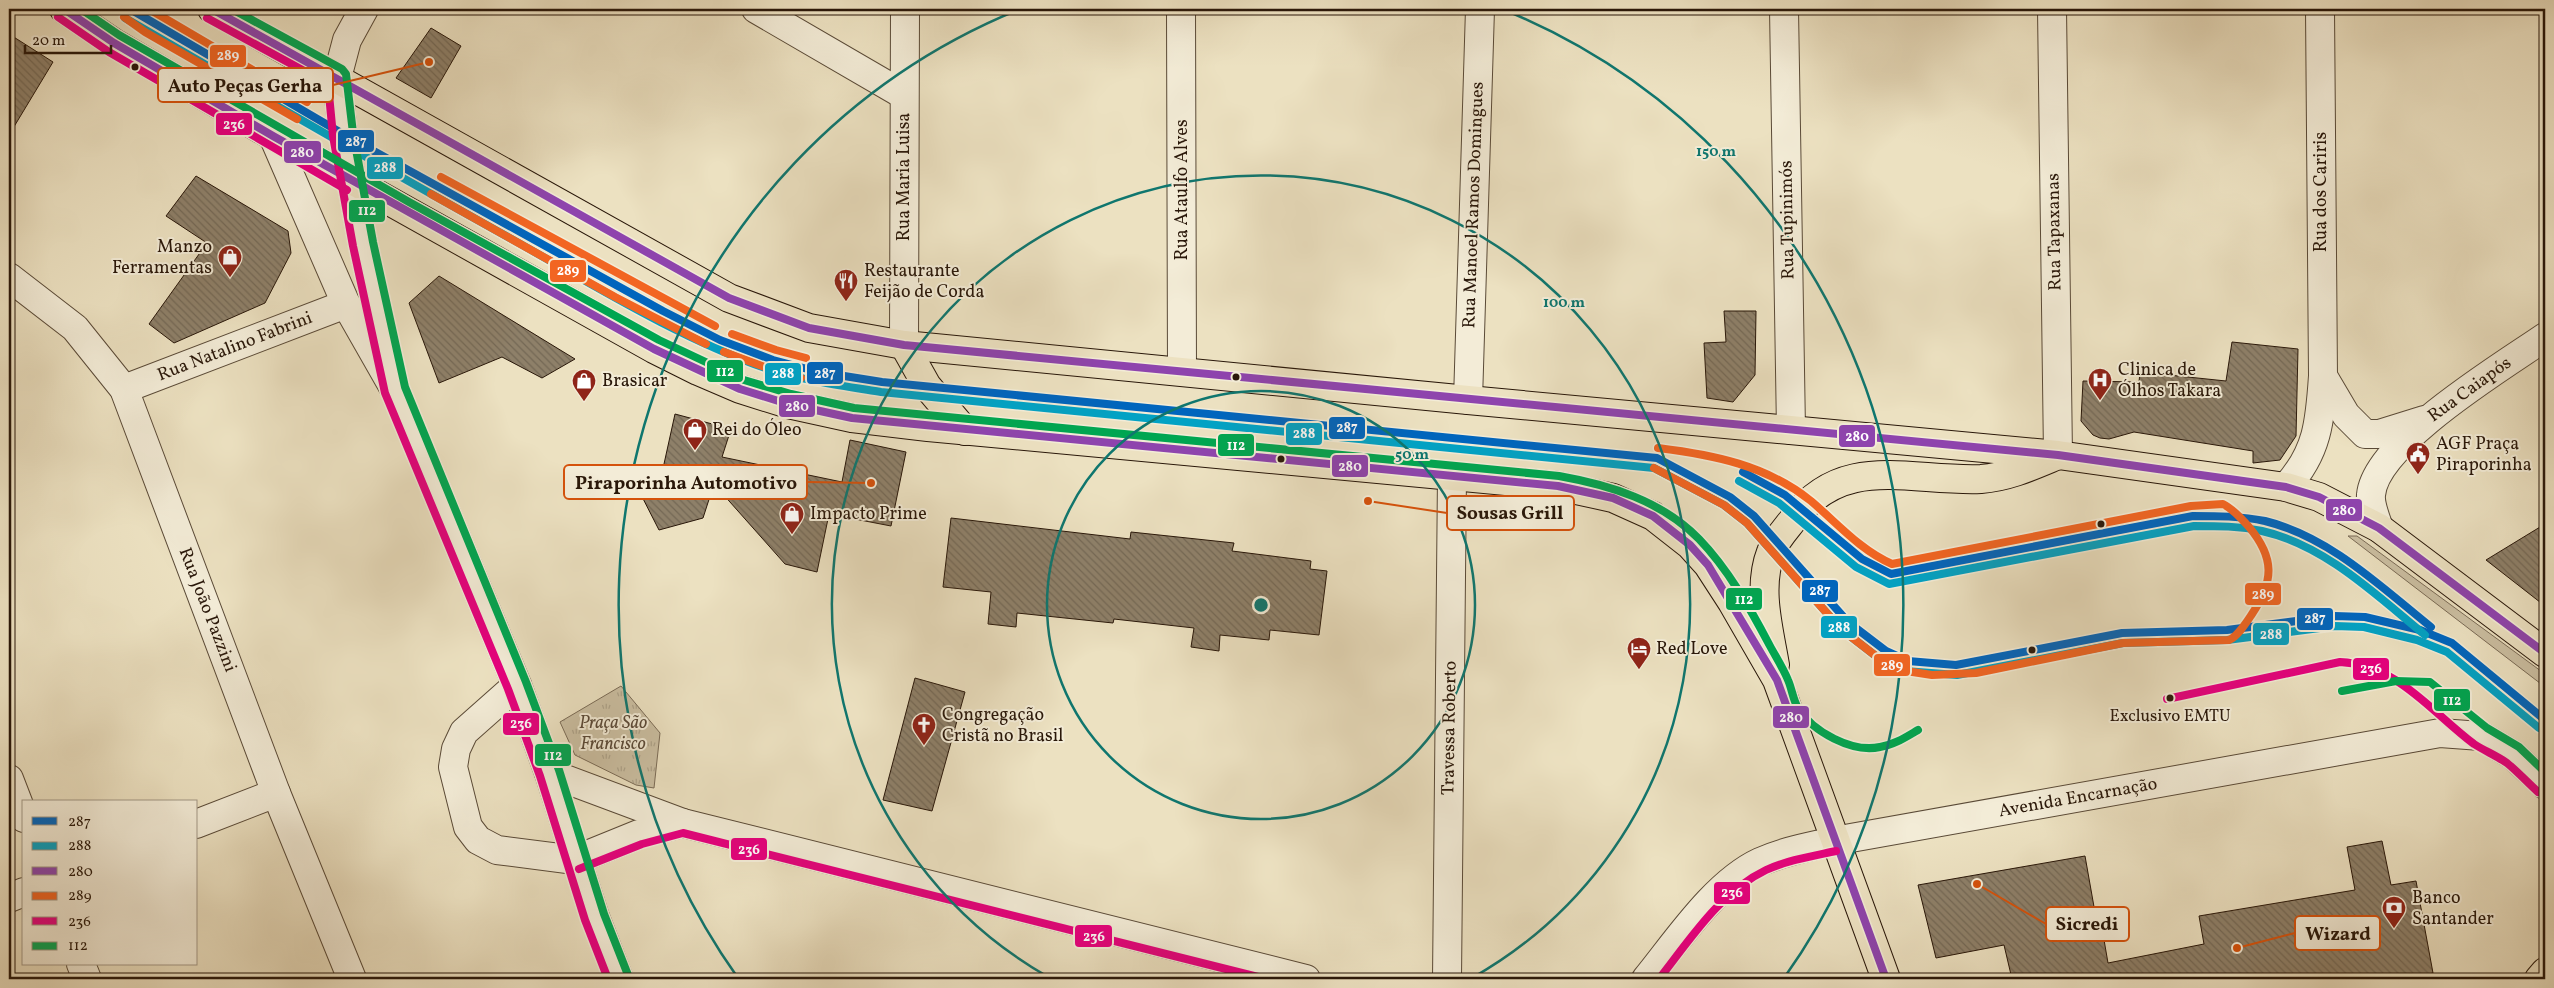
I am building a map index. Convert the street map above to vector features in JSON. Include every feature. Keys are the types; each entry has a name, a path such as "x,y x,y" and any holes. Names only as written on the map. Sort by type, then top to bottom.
{"main road":[{"path":"64,9 114,43 352,181 654,349 740,389 788,404 852,418 964,431 1558,486 1613,498 1652,516 1690,545 1708,565 1732,602 1777,680 1834,841 1886,979"},
{"path":"212,9 729,298 809,328 904,345 2058,455 2286,487 2319,497 2378,528 2545,653"},
{"path":"904,345 927,386 964,431"},
{"path":"1777,680 1765,596 1767,565 1776,542 1802,507 1813,496 1827,486 1848,479 1874,475 1983,479 2019,472 2058,455"},
{"path":"2539,979 2545,972"}],"street":[{"path":"364,9 347,40 337,78 343,134 363,244 395,390"},
{"path":"756,9 904,95"},
{"name":"Rua Maria Luisa","path":"904,345 905,9"},
{"name":"Rua Ataulfo Alves","path":"1182,9 1182,371"},
{"name":"Rua Manoel Ramos Domingues","path":"1468,400 1480,9"},
{"name":"Rua Tupinimós","path":"1784,9 1791,430"},
{"name":"Rua Tapaxanas","path":"2052,9 2058,455"},
{"name":"Rua dos Cariris","path":"2286,487 2304,465 2312,449 2320,422 2323,376 2320,9"},
{"path":"273,136 346,304 395,390 517,685 549,773 575,860 619,979"},
{"name":"Rua João Pazzini","path":"9,277 75,328 124,389 276,793 352,979"},
{"name":"Rua Natalino Fabrini","path":"124,389 346,304"},
{"name":"Rua Caiapós","path":"2378,528 2370,496 2375,480 2389,458 2429,418 2545,336"},
{"path":"2323,376 2346,415 2365,434 2379,434 2429,418"},
{"name":"Travessa Roberto","path":"1447,979 1452,476"},
{"path":"517,685 464,732 456,750 453,767 468,827 478,840 497,850 575,860 639,834 683,823"},
{"name":"Avenida Encarnação","path":"1646,979 1719,892 1741,874 1758,862 1779,854 1834,841 2440,733 2481,736 2512,755 2545,785"},
{"path":"549,773 683,823 1306,979"},
{"path":"9,780 22,813"},
{"path":"198,823 276,793"},
{"path":"9,898 22,893"},
{"path":"82,966 87,979"}],"green space":[{"path":"2348,536 2357,536 2545,674 2545,687"},
{"name":"Praça São Francisco","path":"621,686 660,733 654,788 636,785 575,755 560,722"}],"building":[{"path":"431,28 461,46 431,98 396,78"},
{"path":"9,34 53,62 9,135"},
{"name":"Manzo Ferramentas","path":"196,176 288,231 291,253 265,303 174,343 149,324 207,243 166,216"},
{"path":"439,276 575,359 542,378 502,357 439,383 409,303"},
{"path":"1724,311 1756,311 1755,375 1733,402 1707,398 1704,343 1726,342"},
{"path":"2232,342 2298,349 2296,436 2280,460 2253,463 2253,451 2134,432 2109,439 2100,438 2093,435 2081,421 2083,381 2139,382 2140,372 2226,381"},
{"path":"675,414 731,429 722,457 842,482 850,440 906,452 891,526 829,514 817,572 785,564 714,484 703,518 659,530 633,479 662,473"},
{"path":"951,518 1130,539 1131,532 1234,543 1232,551 1311,561 1310,569 1327,571 1319,635 1270,630 1269,640 1220,635 1219,651 1191,647 1194,628 1114,619 1113,623 1017,613 1016,627 988,624 991,592 943,587"},
{"path":"2545,524 2545,606 2486,560"},
{"name":"Congregação Cristã no Brasil","path":"915,678 965,692 932,811 883,800"},
{"path":"2382,841 2391,885 2416,881 2433,973 2401,979 2012,979 2004,945 1936,958 1918,885 2085,856 2099,935 2103,934 2108,963 2204,944 2199,916 2355,890 2347,847"}],"transit line":[{"name":"280","path":"64,9 114,43 273,136 654,349 740,389 788,404 852,418 1558,486 1613,498 1653,516 1690,545 1708,565 1777,680 1886,979"},
{"name":"112","path":"81,9 119,35 409,202 659,340 744,380 791,394 854,408 1559,476 1597,484 1634,497 1669,514 1699,539 1720,563 1746,603 1782,667 1798,708 1813,725 1834,739 1846,744 1869,748 1890,744 1918,730"},
{"name":"287","path":"130,9 343,134 663,311 720,340 773,360 819,372 882,382 1657,458 1730,497 1754,516 1848,622 1886,651 1908,661 1956,665 2122,633 2227,630 2335,616 2365,617 2420,630 2452,643 2545,720"},
{"name":"289","path":"149,9 307,102"},
{"name":"280","path":"212,9 729,298 809,328 904,345 2058,455 2286,487 2319,497 2379,528 2545,653"},
{"name":"112","path":"232,9 342,69 346,74 353,133 373,242 405,387 526,682 559,770 604,914 628,975"},
{"name":"236","path":"58,17 109,52 347,190"},
{"name":"289","path":"124,17 145,32 297,119"},
{"name":"288","path":"125,18 358,153 630,306 733,356 768,369 824,383 881,392 1654,468 1724,505 1747,523 1841,629 1881,660 1905,671 1957,675 2123,643 2227,640 2335,626 2364,627 2417,640 2447,652 2539,728"},
{"name":"236","path":"207,18 328,84 333,136 353,246 385,393 508,689 540,776 585,920 608,979"},
{"name":"289","path":"441,177 715,326"},
{"name":"289","path":"431,194 615,297 706,344"},
{"name":"289","path":"732,334 776,350 806,358"},
{"name":"289","path":"724,352 801,378"},
{"name":"289","path":"1654,468 1724,505 1747,523 1841,629 1881,660 1906,671 1932,675 1976,673 2123,643 2229,640 2239,632 2252,614 2268,580 2267,559 2264,549 2249,527 2223,504 2191,506 1892,564 1880,558 1849,536 1811,501 1794,489 1758,470 1719,458 1658,448"},
{"name":"287","path":"1743,472 1785,495 1862,559 1891,574 2193,516 2238,517 2265,521 2289,529 2333,551 2374,580 2431,627"},
{"name":"288","path":"1739,481 1779,503 1856,567 1889,584 2194,526 2237,527 2254,529 2285,538 2328,560 2369,588 2425,635"},
{"name":"236","path":"2167,699 2340,662 2361,665 2379,671 2412,692 2474,744 2507,763 2538,792"},
{"name":"112","path":"2342,691 2396,681 2430,682 2487,728 2519,747 2545,772"},
{"name":"236","path":"579,869 642,844 683,833 1266,979"},
{"name":"236","path":"1659,979 1706,918 1749,879 1783,864 1836,851"}],"place":[{"name":"Auto Peças Gerha","path":"429,62"},
{"name":"Manzo Ferramentas","path":"230,278"},
{"name":"Restaurante Feijão de Corda","path":"846,302"},
{"name":"Clinica de Ólhos Takara","path":"2100,401"},
{"name":"Brasicar","path":"584,402"},
{"name":"Rei do Óleo","path":"695,451"},
{"name":"AGF Praça Piraporinha","path":"2418,475"},
{"name":"Piraporinha Automotivo","path":"871,483"},
{"name":"Sousas Grill","path":"1368,501"},
{"name":"Impacto Prime","path":"792,535"},
{"name":"Red Love","path":"1639,670"},
{"name":"Exclusivo EMTU","path":"2170,698"},
{"name":"Congregação Cristã no Brasil","path":"924,746"},
{"name":"Sicredi","path":"1977,884"},
{"name":"Banco Santander","path":"2394,929"},
{"name":"Wizard","path":"2237,948"}]}
